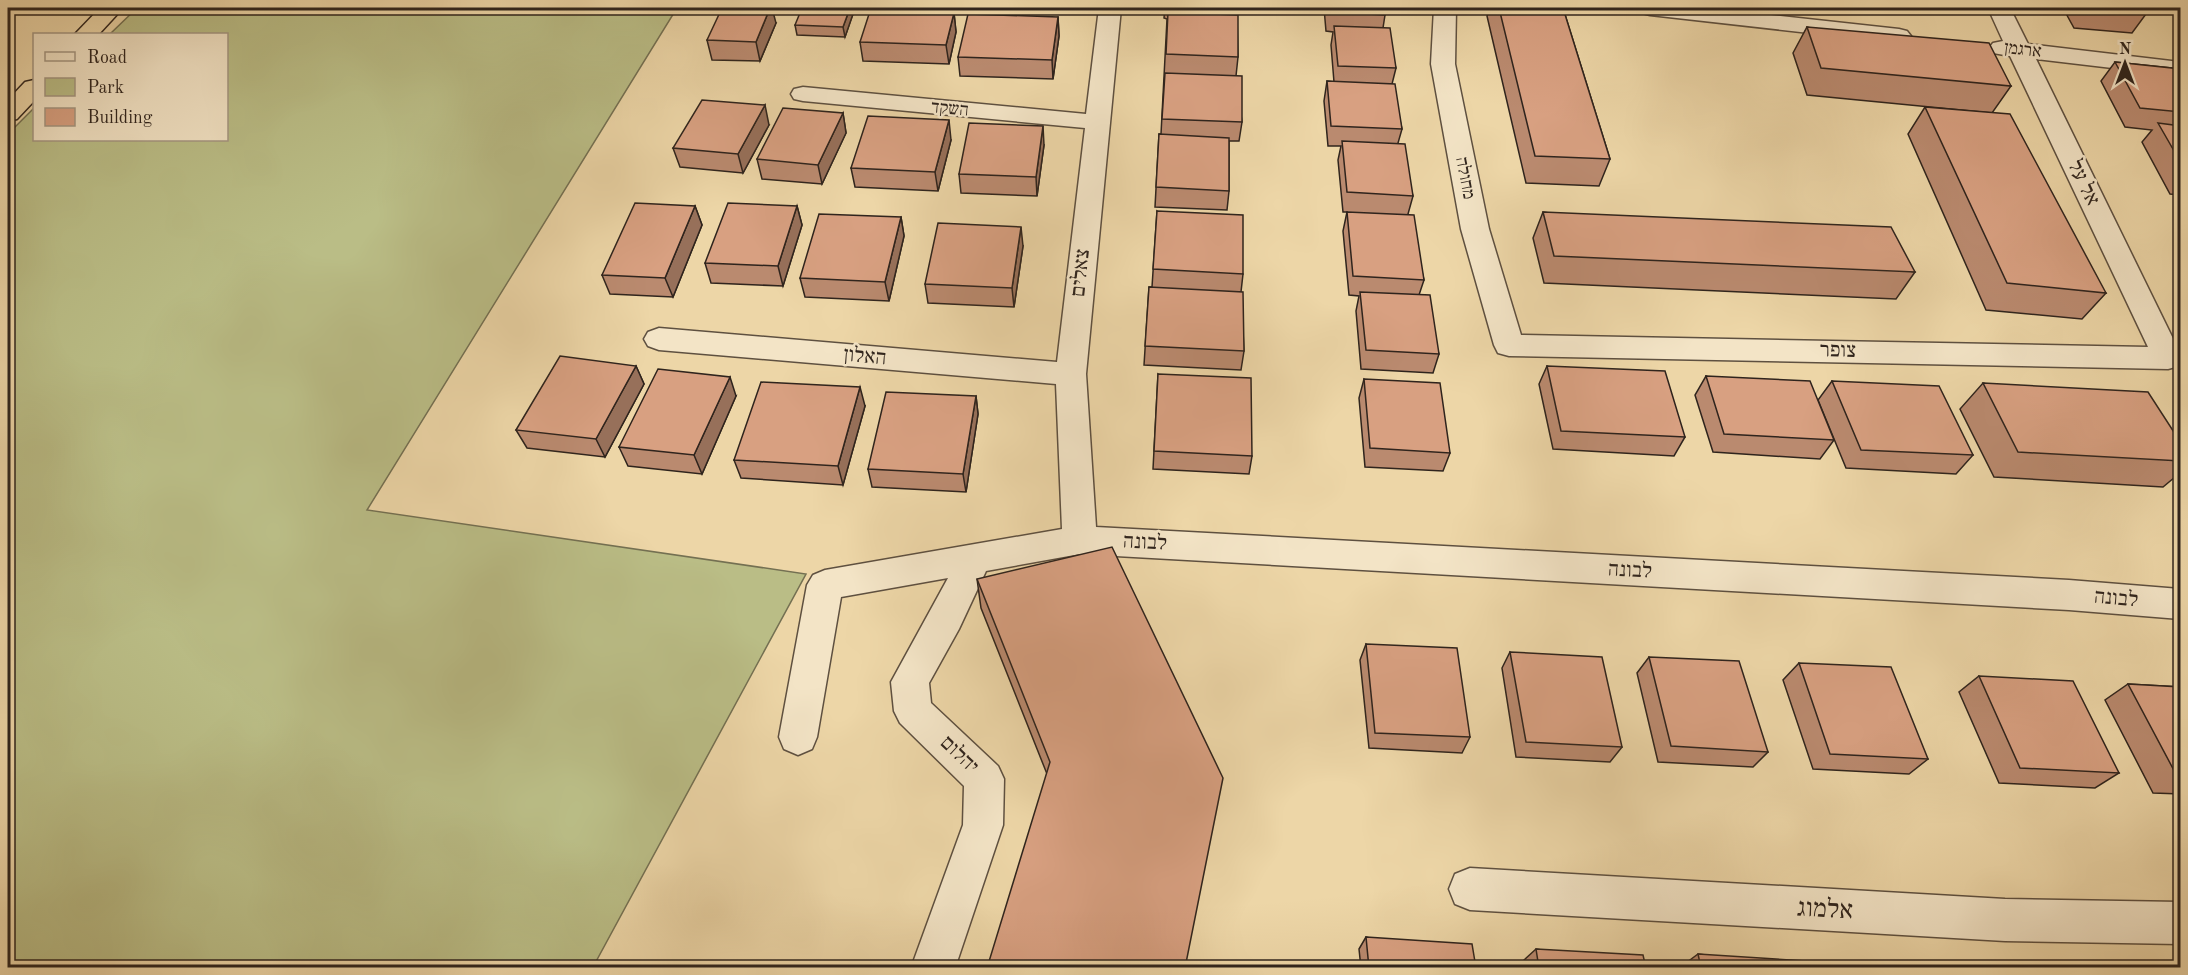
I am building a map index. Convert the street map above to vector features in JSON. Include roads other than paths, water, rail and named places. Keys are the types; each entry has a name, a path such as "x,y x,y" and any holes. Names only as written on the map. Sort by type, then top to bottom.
{"highway":[{"path":"87,33 112,8"},
{"path":"8,114 33,88"}],"street":[{"name":"צאלים","path":"1080,540 1071,374 1096,122 1110,8"},
{"name":"מחולה","path":"1445,8 1443,64 1475,230 1509,345"},
{"path":"1650,8 1711,11 1923,39"},
{"name":"אל על","path":"1999,8 2168,358"},
{"name":"ארגמן","path":"1982,46 2181,69"},
{"name":"השקד","path":"803,94 1096,122"},
{"name":"האלון","path":"659,339 1071,374"},
{"name":"צופר","path":"1509,345 2168,358"},
{"name":"לבונה","path":"798,737 825,585 1080,540 2070,595 2181,604"},
{"name":"יהלום","path":"933,968 983,825 984,779 913,711 910,682 946,618 974,559"},
{"name":"אלמוג","path":"1470,889 2005,920 2181,923"}]}
